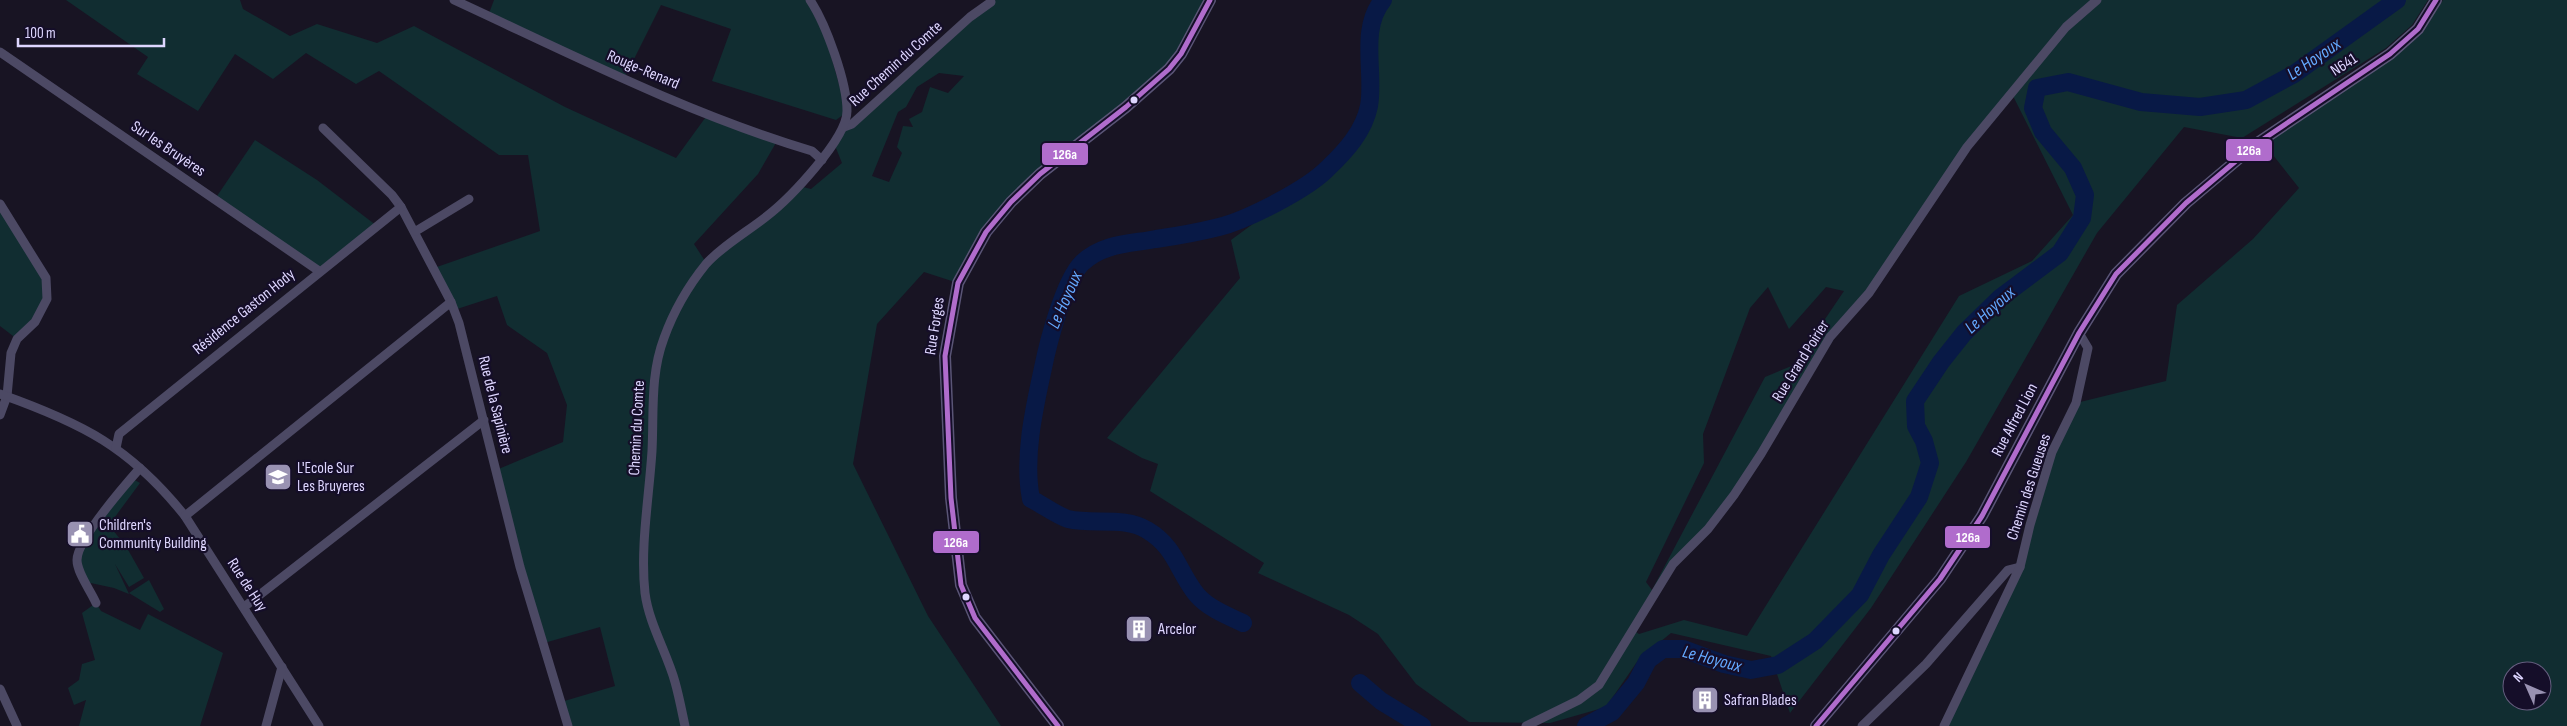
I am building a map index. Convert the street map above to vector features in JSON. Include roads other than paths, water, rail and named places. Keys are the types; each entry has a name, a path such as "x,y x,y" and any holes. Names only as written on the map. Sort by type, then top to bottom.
{"main road":[{"name":"Rue Forges","path":"1058,726 975,618 961,585 951,498 945,356 958,283 986,232 1010,202 1040,174 1126,107 1169,69 1181,54 1210,0"},
{"name":"N641","path":"2256,144 2390,54 2418,29 2436,0"},
{"name":"Rue Alfred Lion","path":"1816,726 1940,579 1982,516 2079,333 2116,274 2186,203 2256,144"}],"street":[{"name":"Rouge-Renard","path":"454,0 606,71 708,114 812,151 822,160"},
{"name":"Rue Chemin du Comte","path":"810,0 826,30 843,86 847,112 844,127 822,160"},
{"name":"Rue Grand Poirier","path":"1526,726 1579,700 1598,685 1673,564 1708,529 1734,495 1761,454 1830,337 1869,294 1967,147 2066,27 2098,0"},
{"name":"Rue Chemin du Comte","path":"844,127 852,124 970,17 991,2"},
{"name":"Sur les Bruyères","path":"0,52 319,270"},
{"name":"Rue de la Sapinière","path":"322,128 392,195 401,207 416,231 451,302 459,323 520,567 568,726"},
{"name":"Chemin du Comte","path":"685,726 675,682 645,594 644,546 652,448 653,380 661,347 690,287 707,264 737,237 768,215 822,160"},
{"path":"416,231 469,199"},
{"path":"0,204 46,278 47,299 35,322 17,339 11,353 0,415"},
{"name":"Résidence Gaston Hody","path":"116,448 119,434 319,270 401,207"},
{"path":"185,516 451,302"},
{"name":"Chemin des Gueuses","path":"1944,726 2020,567 2030,525 2052,452 2076,403 2088,348 2079,333"},
{"name":"Rue de Huy","path":"3,395 67,420 102,438 161,486 185,516 319,726"},
{"path":"244,608 484,420"},
{"path":"96,603 77,562 78,551 88,534 140,468"},
{"name":"Chemin des Gueuses","path":"1862,726 1926,664 2008,570 2020,567"},
{"path":"266,726 282,667"},
{"path":"0,689 17,726"}],"waterway":[{"name":"Le Hoyoux","path":"1243,623 1218,611 1202,600 1191,586 1171,552 1157,537 1147,530 1129,523 1068,519 1031,499 1028,467 1029,450 1033,417 1045,357 1069,283 1075,272 1090,256 1117,245 1204,231 1245,218 1276,203 1306,185 1319,176 1341,155 1359,132 1367,115 1370,93 1370,38 1376,12 1383,0"},
{"name":"Le Hoyoux","path":"1586,726 1612,712 1636,683 1648,660 1663,649 1683,649 1724,664 1751,670 1778,665 1815,641 1860,595 1881,555 1919,497 1930,463 1924,441 1916,426 1915,401 1941,362 1964,333 2000,298 2060,253 2082,218 2085,195 2073,168 2043,132 2033,108 2037,88 2068,82 2141,102 2200,107 2246,100 2294,74 2397,0"},
{"name":"Le Hoyoux","path":"1360,683 1381,701 1422,726"}],"place":[{"name":"L'Ecole Sur Les Bruyeres","path":"278,477"},
{"name":"Children's Community Building","path":"80,534"},
{"name":"Arcelor","path":"1139,629"},
{"name":"Safran Blades","path":"1705,700"}]}
